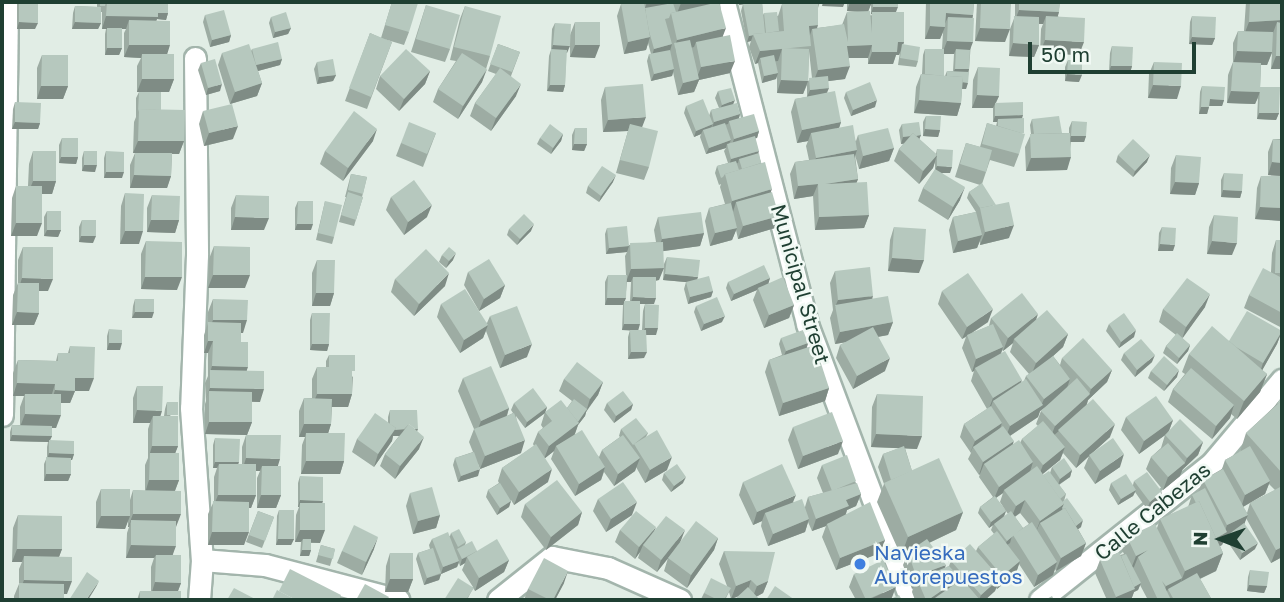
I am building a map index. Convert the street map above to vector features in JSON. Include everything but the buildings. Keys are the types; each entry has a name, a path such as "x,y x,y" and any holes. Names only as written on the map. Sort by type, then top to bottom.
{"street":[{"path":"2,415 8,2"},
{"name":"Municipal Street","path":"724,2 807,324 911,600"},
{"path":"195,58 197,255 191,408 202,560 199,600"},
{"name":"Calle Cabezas","path":"1040,600 1212,463 1282,380"},
{"path":"498,600 552,558 608,568 680,600"},
{"path":"202,560 265,565 398,600"}],"place":[{"name":"Navieska Autorepuestos","path":"860,564"}]}
